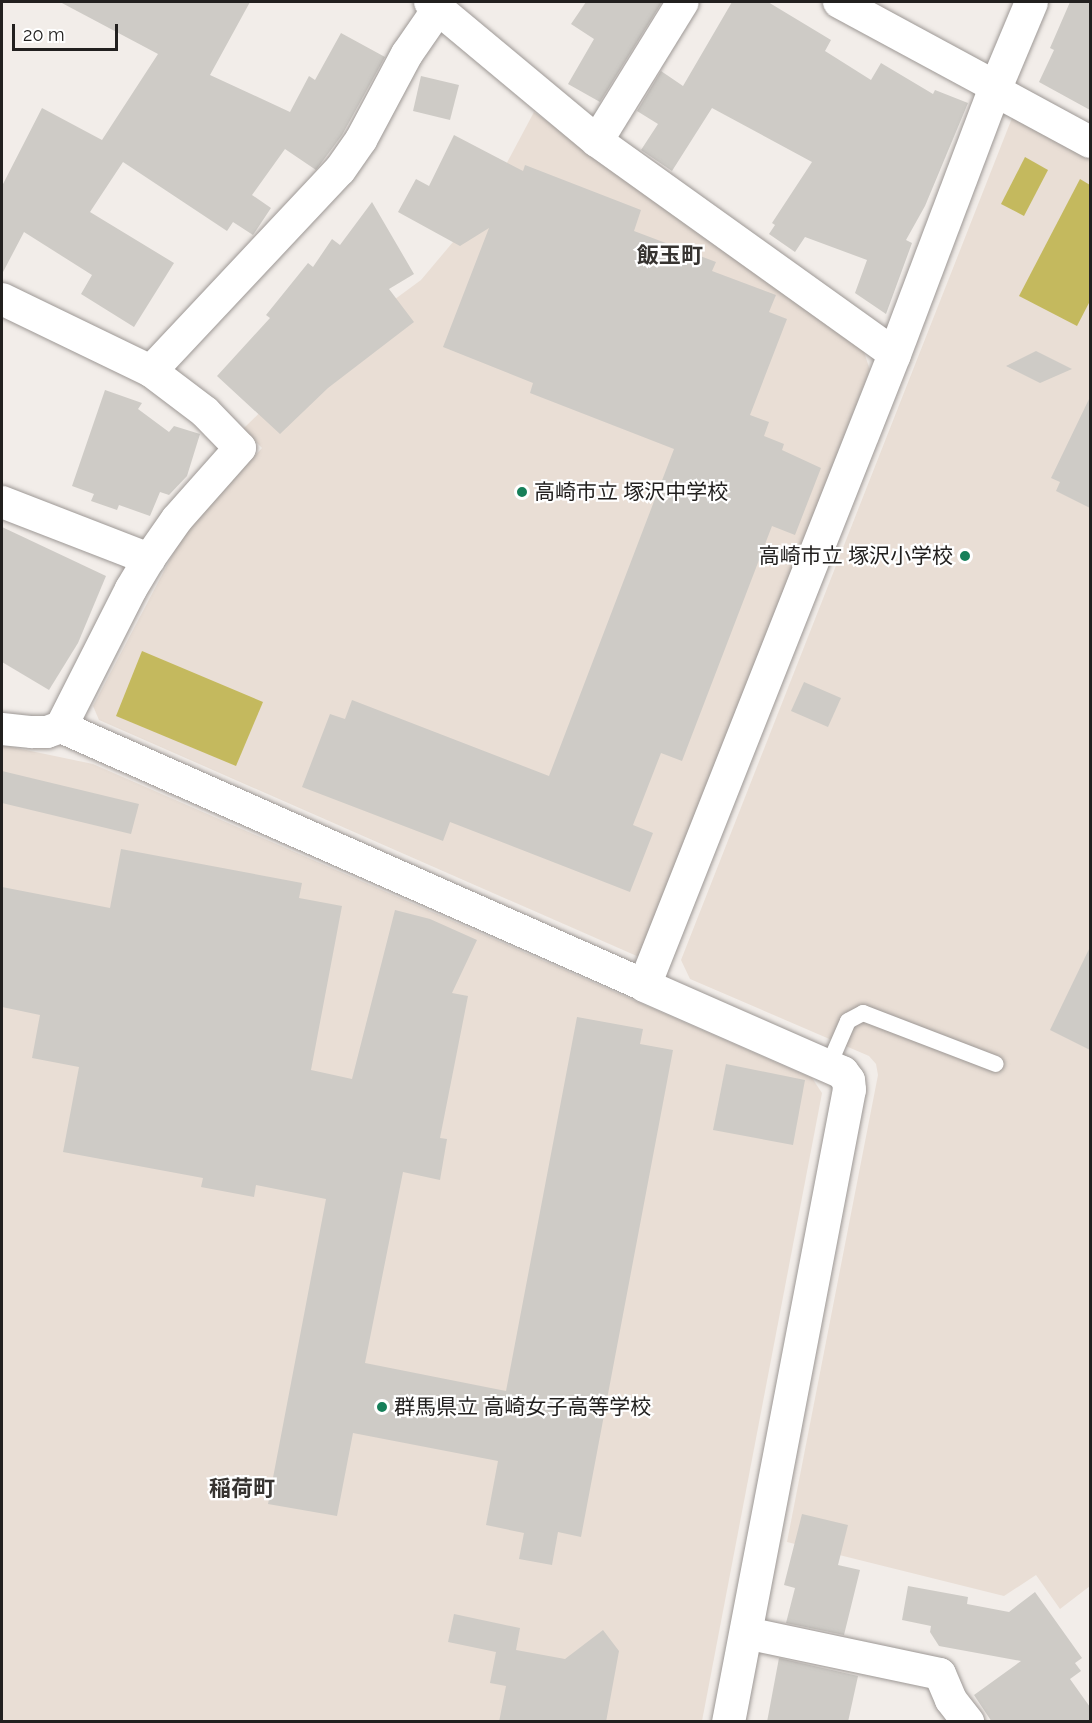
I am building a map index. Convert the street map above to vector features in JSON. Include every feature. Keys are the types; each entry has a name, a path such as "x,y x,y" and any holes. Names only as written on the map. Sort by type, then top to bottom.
{"street":[{"path":"597,141 683,2"},
{"path":"839,2 1090,142"},
{"path":"644,985 1031,2"},
{"path":"151,371 290,227 340,170 361,140 434,5 597,141 894,354"},
{"path":"2,299 151,371 206,412 240,448 177,519 149,559 131,589 61,727 47,732 2,729"},
{"path":"2,502 149,559"},
{"path":"61,727 842,1072 848,1080 849,1089 728,1722"},
{"path":"746,1633 940,1674 951,1700 968,1722"}],"lane":[{"path":"828,1066 848,1021 863,1012 996,1064"}],"shaded area":[{"name":"高崎市立 塚沢中学校","path":"534,112 863,349 870,370 639,957 99,720 93,706 183,535 262,448 243,429 319,355 421,280 485,204"},
{"name":"高崎市立 塚沢小学校","path":"1012,118 1029,119 1090,153 1090,1586 1060,1609 1036,1575 1004,1596 787,1542 878,1075 876,1064 869,1056 690,979 681,960"},
{"path":"1025,157 1048,170 1024,216 1001,204"},
{"path":"1080,179 1090,185 1090,301 1077,326 1019,296"},
{"path":"142,651 263,702 236,766 116,716"},
{"name":"群馬県立 高崎女子高等学校","path":"2,745 93,764 812,1078 822,1093 702,1721 2,1721"}],"building":[{"path":"60,2 250,2 210,75 290,112 309,76 315,80 341,33 385,57 342,135 316,170 285,149 252,195 271,208 253,235 233,222 227,231 123,162 90,212 174,263 134,327 81,294 92,275 24,232 2,274 2,186 42,108 102,140 158,54"},
{"path":"586,2 662,2 600,102 568,84 594,39 571,24"},
{"path":"732,2 768,2 831,40 825,51 871,80 881,63 933,94 935,90 968,103 925,206 906,240 912,243 886,314 855,293 867,260 805,237 795,252 769,234 775,225 772,223 812,162 712,108 672,171 641,150 658,124 637,111 661,71 683,86"},
{"path":"1070,2 1090,2 1090,110 1039,82 1054,50 1050,48"},
{"path":"421,76 459,85 450,120 413,111"},
{"path":"454,135 523,171 525,165 641,210 634,231 716,262 712,271 776,295 769,312 787,319 750,415 769,422 764,436 784,444 782,450 821,468 795,535 772,526 682,761 661,753 633,825 653,833 630,892 450,822 443,841 302,787 330,714 345,719 352,700 549,776 674,449 530,393 533,383 443,347 489,228 460,246 398,212 416,179 429,186"},
{"path":"372,202 414,274 389,289 414,322 328,388 280,434 217,376 270,318 266,315 308,263 313,267 332,239 340,245"},
{"path":"1036,351 1072,369 1040,383 1006,366"},
{"path":"105,390 142,403 138,409 169,432 174,426 200,434 187,476 169,495 160,492 150,516 119,505 117,510 91,501 94,494 72,486"},
{"path":"1090,397 1090,508 1056,491 1060,482 1051,478"},
{"path":"2,527 106,576 78,643 49,690 2,662"},
{"path":"804,682 841,698 828,727 791,711"},
{"path":"2,771 139,804 131,834 2,803"},
{"path":"121,849 302,883 299,898 342,906 311,1070 352,1079 395,910 430,919 477,940 452,993 468,996 440,1138 447,1139 440,1180 403,1172 365,1363 506,1391 577,1017 643,1029 640,1044 673,1050 581,1537 558,1532 552,1565 519,1559 524,1533 486,1525 498,1461 353,1433 337,1516 268,1504 326,1199 256,1185 254,1197 201,1187 203,1178 63,1152 79,1067 32,1058 40,1015 2,1007 2,887 110,908"},
{"path":"1090,947 1090,1050 1050,1030"},
{"path":"726,1064 805,1080 793,1145 713,1130"},
{"path":"802,1514 848,1525 838,1565 860,1570 844,1635 786,1623 795,1588 784,1585"},
{"path":"908,1586 968,1597 967,1604 1009,1612 1035,1592 1082,1658 1075,1663 1081,1671 1070,1679 1090,1707 1090,1722 992,1722 974,1695 1021,1661 939,1646 930,1632 931,1626 902,1620"},
{"path":"454,1614 520,1628 516,1650 565,1659 603,1630 619,1651 606,1722 499,1722 506,1686 490,1683 496,1652 448,1642"},
{"path":"779,1658 858,1676 848,1722 767,1722"}],"place":[{"name":"高崎市立 塚沢中学校","path":"522,492"},
{"name":"高崎市立 塚沢小学校","path":"965,556"},
{"name":"群馬県立 高崎女子高等学校","path":"382,1407"}],"district":[{"name":"飯玉町","path":"670,256"},
{"name":"稲荷町","path":"242,1489"}]}
